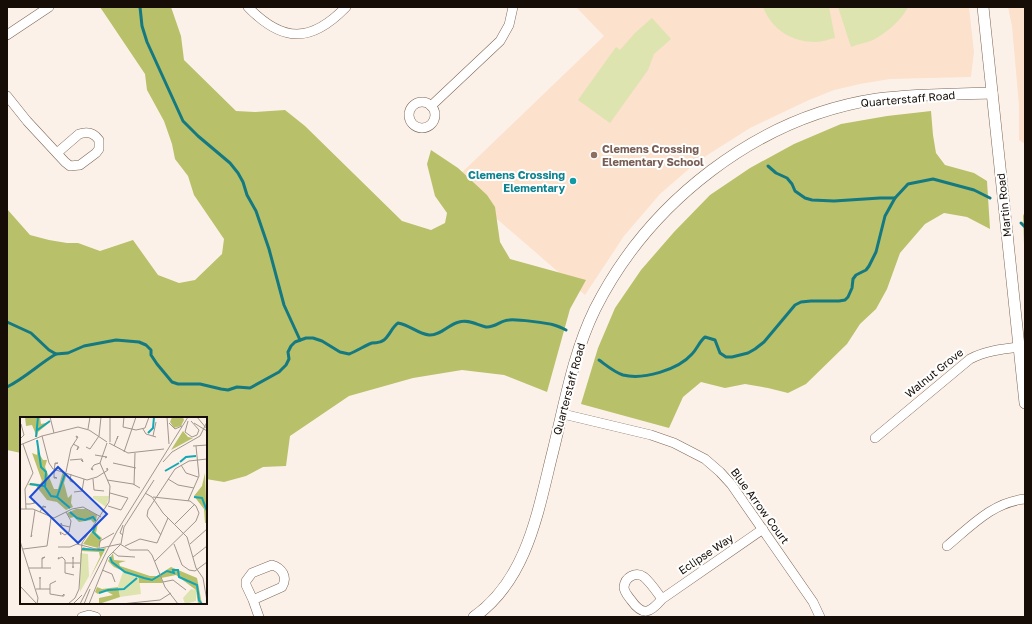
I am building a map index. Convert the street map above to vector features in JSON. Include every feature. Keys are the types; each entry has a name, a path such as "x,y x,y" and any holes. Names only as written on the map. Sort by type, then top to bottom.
{"street":[{"path":"7,35 49,7"},
{"path":"248,7 260,19 271,26 284,32 294,34 304,33 326,25 346,7"},
{"path":"431,106 500,41 509,24 513,7"},
{"name":"Martin Road","path":"983,7 1025,403"},
{"name":"Quarterstaff Road","path":"474,617 492,601 504,587 517,568 526,549 563,414 571,376 582,342 594,311 610,282 637,242 650,227 687,191 709,173 745,148 795,122 848,105 878,99 912,96 992,93"},
{"path":"7,96 27,121 65,162 70,166 80,165 96,153 99,149 99,140 93,134 84,132 57,153"},
{"name":"Walnut Grove","path":"875,438 970,359 979,354 1019,347"},
{"name":"Blue Arrow Court","path":"563,414 674,443 691,450 705,459 720,472 738,493 814,602 820,617"},
{"path":"947,546 995,508 1014,500 1025,499"},
{"name":"Eclipse Way","path":"662,599 763,529"},
{"path":"253,600 259,617"},
{"path":"82,617 89,615 96,617"}],"shaded area":[{"name":"Clemens Crossing Elementary School","path":"576,7 969,7 974,52 971,77 890,79 834,90 750,128 698,161 660,194 624,236 585,295 453,181 604,36"},
{"path":"1008,7 1025,7 1025,144 1019,140 1019,106 1012,26"}],"green space":[{"path":"100,7 171,7 181,36 184,60 236,111 255,112 285,110 305,126 402,221 431,230 445,223 447,213 435,196 427,164 431,150 458,168 487,195 495,207 500,242 510,259 586,280 570,309 547,392 504,375 462,370 413,378 349,396 290,436 286,466 263,467 246,476 224,482 207,479 207,417 20,417 20,453 7,450 7,209 30,235 49,240 78,243 100,251 133,240 158,275 179,283 195,280 222,254 224,239 194,195 188,176 175,159 172,144 164,121 147,90 145,74"},
{"path":"763,7 829,7 835,38 816,42 799,40 791,37 777,28"},
{"path":"838,7 908,7 897,22 883,34 873,40 851,47"},
{"path":"652,18 671,39 654,54 648,70 610,123 578,100 616,47 620,50 635,33"},
{"path":"931,111 936,153 945,165 974,173 987,181 990,229 967,217 944,213 925,224 900,253 887,289 876,309 860,324 847,344 806,384 788,393 745,384 725,388 701,382 683,397 669,428 581,404 598,348 615,308 641,270 674,232 710,195 750,168 794,144 841,124 887,116"},
{"path":"1025,211 1025,272 1023,216"}],"waterway":[{"path":"140,7 142,26 147,42 183,121 230,163 243,182 247,195 256,211 269,249 284,305 300,340"},
{"path":"768,166 776,173 787,178 795,191 805,198 812,200 834,201 895,198"},
{"path":"599,360 623,375 650,375 669,369 686,360 705,337 715,340 720,353 726,357 748,353 764,342 795,305 801,302 811,301 839,301 845,300 848,297 852,288 853,279 856,275 866,270 876,252 885,216 895,198 908,184 933,179 974,190 990,198"},
{"path":"1021,223 1025,227"},
{"path":"7,322 31,333 49,350 56,354 68,353 84,346 116,340 139,342 146,345 151,350 151,355 172,382 178,384 200,384 228,390 237,387 250,388 279,372 286,365 289,359 288,352 291,346 295,342 306,338 313,338 322,341 340,352 349,354 370,344 382,341 398,323 429,335 437,334 455,323 462,321 486,327 506,320 525,321 551,324 566,330"},
{"path":"7,387 56,354"}],"place":[{"name":"Clemens Crossing Elementary School","path":"594,155"},
{"name":"Clemens Crossing Elementary","path":"573,181"}]}
